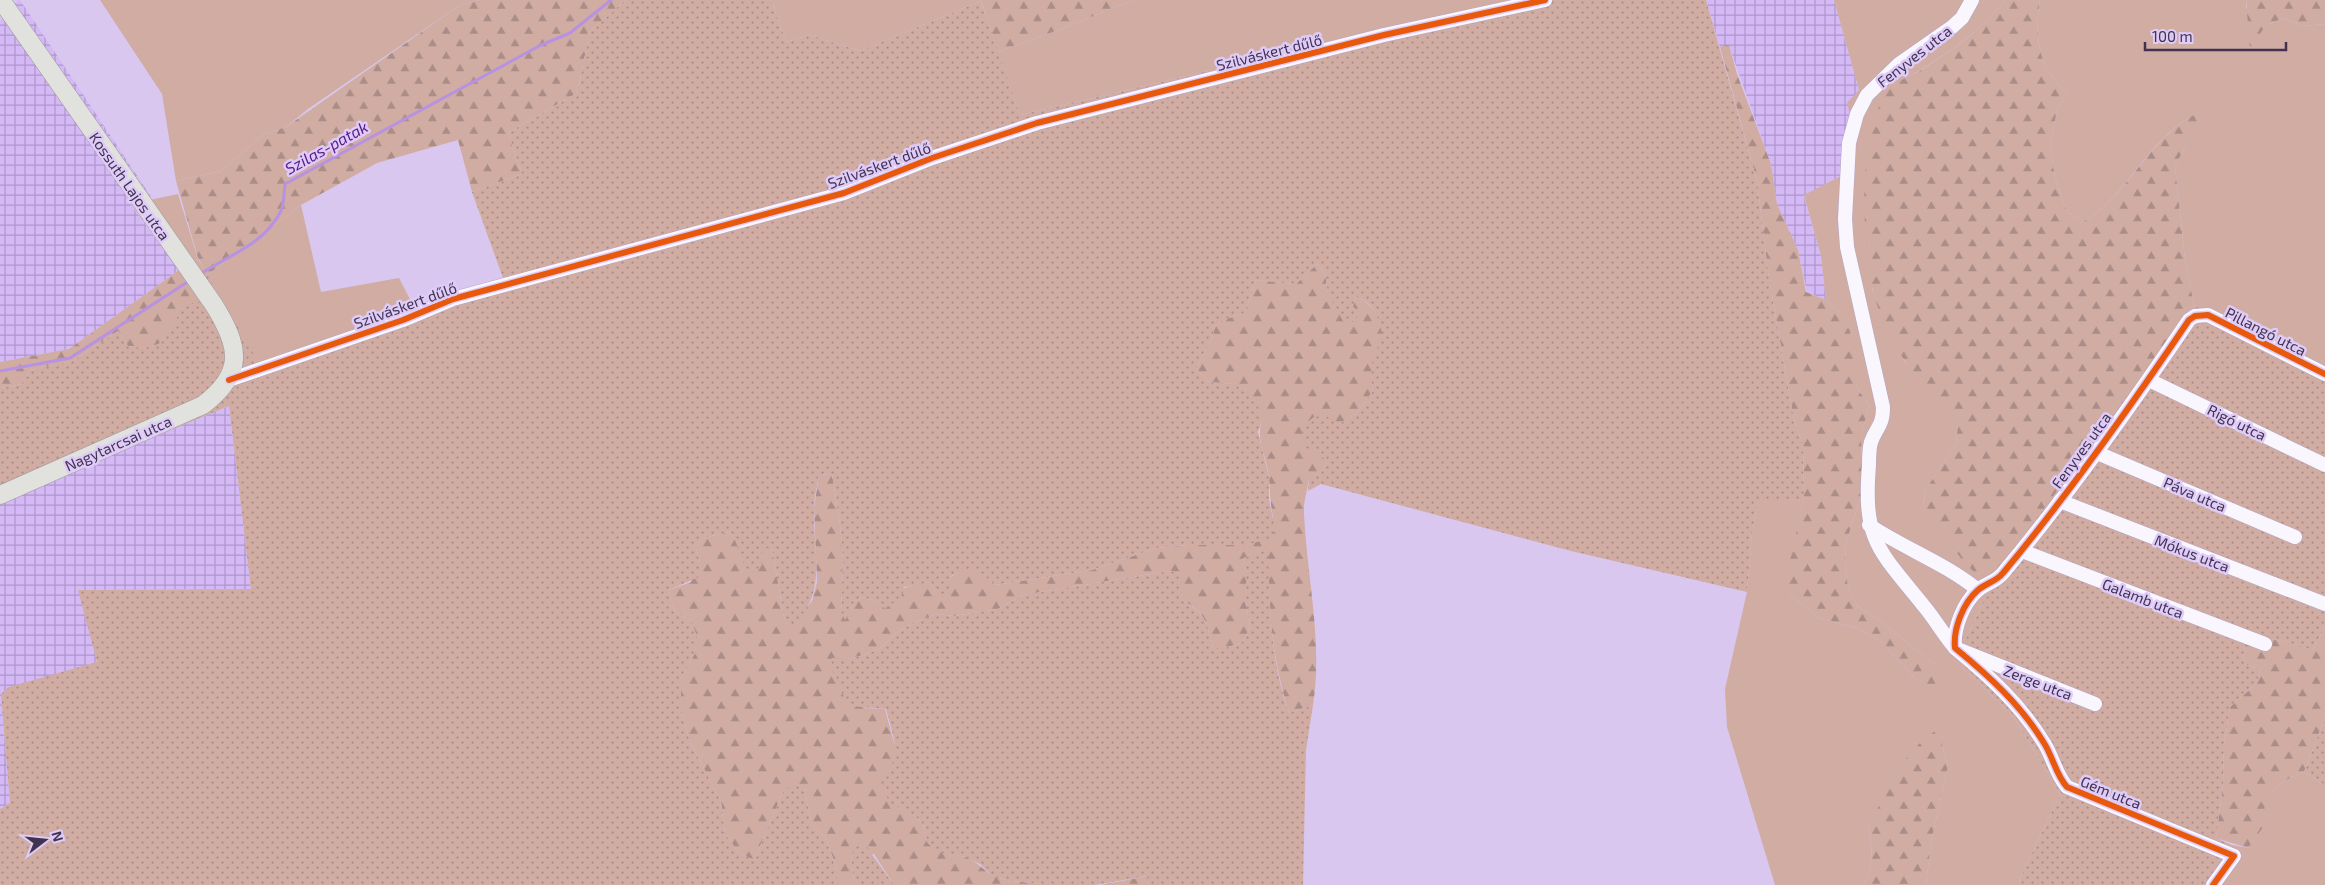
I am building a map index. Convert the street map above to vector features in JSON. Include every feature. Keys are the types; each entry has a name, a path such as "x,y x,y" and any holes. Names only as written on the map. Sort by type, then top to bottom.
{"main road":[{"name":"Kossuth Lajos utca","path":"2,0 228,328 233,340 234,364 229,380"},
{"name":"Nagytarcsai utca","path":"0,495 203,406 220,393 229,380"}],"street":[{"name":"Szilváskert dűlő","path":"229,380 403,320 453,299 844,192 1008,131 1129,98 1233,75 1384,35 1545,0"},
{"name":"Fenyves utca","path":"1955,648 1942,633 1932,615 1881,554 1869,525 1866,498 1871,441 1883,419 1883,407 1847,247 1845,220 1849,143 1857,114 1867,95 1900,64 1962,18 1972,0"},
{"name":"Pillangó utca","path":"2195,316 2208,315 2325,374"},
{"name":"Fenyves utca","path":"1978,590 2000,578 2022,551 2149,380 2189,320 2195,316"},
{"name":"Rigó utca","path":"2149,380 2325,465"},
{"name":"Páva utca","path":"2095,452 2295,537"},
{"name":"Mókus utca","path":"2060,501 2325,604"},
{"path":"1869,525 1897,544 1951,570 1978,590 1965,608 1956,629 1955,648"},
{"name":"Galamb utca","path":"2022,551 2265,644"},
{"name":"Zerge utca","path":"1955,648 2094,704"},
{"name":"Gém utca","path":"1955,648 2004,691 2028,719 2044,743 2060,778 2067,787 2234,856 2213,885"}],"shaded area":[{"path":"20,0 152,198 131,205 179,270 69,349 0,362 0,21"},
{"path":"1706,0 1834,0 1859,90 1851,113 1841,176 1804,196 1821,256 1826,300 1807,292 1798,250 1777,204 1771,164 1729,46 1720,47"},
{"path":"229,406 251,589 79,590 97,662 1,694 10,803 0,809 0,505 76,469"}],"green space":[{"path":"100,0 479,0 460,5 308,109 286,127 264,134 221,171 176,181 162,94"},
{"path":"479,0 626,0 590,31 577,93 508,133 522,174 472,192 458,140 377,163 301,205 207,275 198,258 176,181 221,171 264,134 286,127 460,5"},
{"path":"626,0 771,0 786,42 810,35 860,51 981,1 1020,115 1512,0 1706,0 1757,181 1769,279 1794,420 1803,445 1804,499 1758,501 1752,534 1747,592 1571,551 1321,484 1308,491 1309,476 1320,473 1327,463 1320,452 1305,448 1303,431 1307,423 1321,413 1339,424 1356,414 1373,391 1372,364 1376,351 1383,339 1380,326 1372,308 1368,303 1356,297 1353,306 1359,314 1354,322 1344,323 1328,293 1325,273 1317,264 1296,284 1256,280 1245,313 1229,318 1215,327 1212,338 1196,369 1209,382 1232,384 1249,392 1258,406 1262,420 1258,432 1269,477 1269,499 1275,530 1271,538 1246,545 1187,545 1156,548 1092,570 995,585 979,573 963,571 951,576 950,588 942,596 935,594 931,582 904,587 901,597 885,609 877,601 862,597 854,602 851,612 845,620 841,611 843,559 840,524 832,474 819,475 814,506 816,574 814,589 810,603 802,616 789,629 784,617 772,548 762,548 762,563 756,572 746,570 735,540 729,532 703,538 696,548 701,576 669,590 674,609 680,615 691,620 697,636 695,653 681,679 681,709 690,742 721,801 725,834 739,853 754,860 784,790 794,785 804,788 812,825 826,838 837,870 837,885 0,885 0,809 10,803 1,694 9,687 97,662 78,590 251,589 229,406 76,469 0,505 0,388 22,384 30,370 73,361 118,331 128,346 143,348 159,344 187,303 200,303 199,293 179,270 198,259 259,363 503,278 472,192 522,174 508,133 577,93 590,31"},
{"path":"771,0 981,1 860,51 810,35 786,42"},
{"path":"981,0 1133,0 998,52"},
{"path":"1133,0 1512,0 1020,115 998,52"},
{"path":"1834,0 2005,0 1981,26 1954,48 1894,85 1872,289 1904,361 1946,406 1958,424 1956,444 1926,489 1923,505 1991,585 1961,649 1963,668 2014,717 2060,794 2019,881 2024,885 1926,885 1931,842 1948,766 1942,746 1945,726 1881,804 1868,827 1871,856 1864,885 1775,885 1727,727 1725,689 1747,592 1752,534 1758,500 1804,499 1794,547 1789,596 1801,603 1818,618 1857,628 1880,641 1919,682 1934,664 1875,617 1857,606 1848,586 1845,566 1846,543 1865,484 1861,437 1869,405 1857,388 1839,312 1826,300 1821,256 1804,195 1841,176 1850,114 1847,103 1859,90"},
{"path":"2005,0 2040,0 2038,18 2039,46 2051,75 2067,93 2057,110 2050,146 2055,177 2066,210 2081,223 2098,212 2113,197 2170,132 2186,120 2205,110 2175,166 2185,259 2194,305 1991,585 1961,559 1923,505 1926,489 1956,444 1958,424 1910,369 1894,343 1881,315 1874,296 1869,267 1866,241 1865,181 1873,124 1882,101 1894,85 1947,53 1987,20"},
{"path":"2040,0 2246,0 2246,8 2266,25 2284,18 2303,26 2325,24 2325,370 2194,305 2185,259 2175,166 2204,111 2185,120 2169,133 2098,212 2081,223 2066,210 2055,177 2050,146 2057,110 2067,93 2051,75 2039,46 2038,18"},
{"path":"2246,0 2325,0 2325,24 2303,26 2284,18 2266,25 2250,49"},
{"path":"1729,45 1737,74 1771,164 1777,204 1798,250 1806,292 1826,300 1839,312 1850,331 1857,388 1869,405 1861,437 1865,484 1846,543 1845,566 1848,586 1857,606 1875,617 1934,664 1941,676 1938,688 1919,682 1880,641 1857,628 1818,618 1801,603 1789,596 1786,578 1804,499 1803,445 1794,420 1769,279 1757,181 1720,47"},
{"path":"178,194 198,259 179,270 131,204"},
{"path":"301,205 321,292 399,278 414,307 339,337 258,363 207,275"},
{"path":"1317,264 1325,273 1328,293 1353,306 1356,297 1362,299 1372,308 1382,326 1383,339 1374,368 1373,391 1356,414 1339,424 1320,452 1327,463 1320,473 1309,477 1304,509 1315,634 1316,681 1313,705 1289,713 1274,650 1269,586 1243,558 1246,570 1246,602 1250,628 1243,642 1225,648 1213,648 1207,625 1201,614 1182,600 1180,573 1169,571 1023,595 998,609 954,616 936,614 911,624 895,634 882,647 867,654 848,659 832,659 865,708 885,709 897,754 892,770 899,808 911,813 919,820 925,829 927,842 941,852 970,859 990,874 1001,879 1055,885 894,885 874,854 851,857 854,885 837,885 837,870 826,838 812,825 804,788 784,790 754,860 739,853 725,834 721,801 690,742 681,709 681,679 695,653 691,620 680,615 674,609 669,590 691,582 700,562 696,548 703,538 729,532 735,540 761,563 762,548 772,548 784,617 789,629 812,601 817,582 814,508 819,475 832,474 840,524 843,559 841,611 851,612 854,602 862,597 877,601 903,588 917,584 931,582 935,594 956,573 963,570 977,572 995,585 1092,570 1156,548 1187,545 1246,545 1273,517 1268,470 1260,435 1262,420 1232,384 1209,382 1196,369 1212,338 1215,327 1229,318 1245,313 1256,280 1296,284"},
{"path":"179,270 199,293 200,303 187,304 159,344 143,348 128,346 118,331 73,361 30,370 22,384 0,388 0,362 69,349"},
{"path":"2194,305 2325,370 2325,627 2313,650 2288,642 2264,639 2246,641 2243,657 2247,665 2260,669 2257,683 2230,707 2224,745 2223,784 2216,838 2232,845 2221,871 2209,885 2024,885 2019,881 2060,794 2014,717 1963,668 1961,649 1997,572"},
{"path":"1268,550 1272,632 1283,693 1289,713 1313,705 1306,750 1303,885 1149,885 1147,876 1095,885 1055,885 1010,881 992,876 980,864 965,857 937,852 927,842 926,833 920,820 889,802 881,783 892,764 895,747 886,709 848,706 832,670 832,658 848,659 867,654 882,647 895,634 911,624 936,614 954,616 998,609 1023,595 1169,571 1181,573 1182,600 1201,614 1207,625 1213,648 1225,648 1243,642 1250,628 1246,602 1246,570 1243,558"},
{"path":"2325,627 2325,718 2304,772 2295,775 2273,790 2265,805 2266,823 2248,848 2216,838 2223,784 2224,745 2230,707 2257,683 2260,669 2247,665 2243,657 2246,640 2272,639 2313,650"},
{"path":"2325,718 2325,785 2304,772"},
{"path":"1946,725 1942,746 1948,766 1931,842 1926,885 1864,885 1871,856 1868,827 1891,783 1908,756 1931,734"},
{"path":"2304,772 2325,785 2325,885 2209,885 2221,871 2232,845 2248,848 2265,823 2265,805 2273,790 2295,775"},
{"path":"856,846 866,846 894,885 854,885 851,857"},
{"path":"1148,876 1149,885 1100,885"}],"waterway":[{"name":"Szilas-patak","path":"199,275 265,233 281,211 285,184 541,45 570,33 611,0"},
{"name":"Szilas-patak","path":"0,371 70,358 189,281"}],"cycle path":[{"path":"229,380 403,320 453,299 844,193 932,158 1037,123 1384,35 1545,0"},
{"path":"2213,885 2234,856 2067,787 2060,777 2044,743 2025,716 1992,680 1955,648 1957,625 1973,595 2000,576 2076,481 2189,320 2195,316 2208,315 2325,374"}]}
